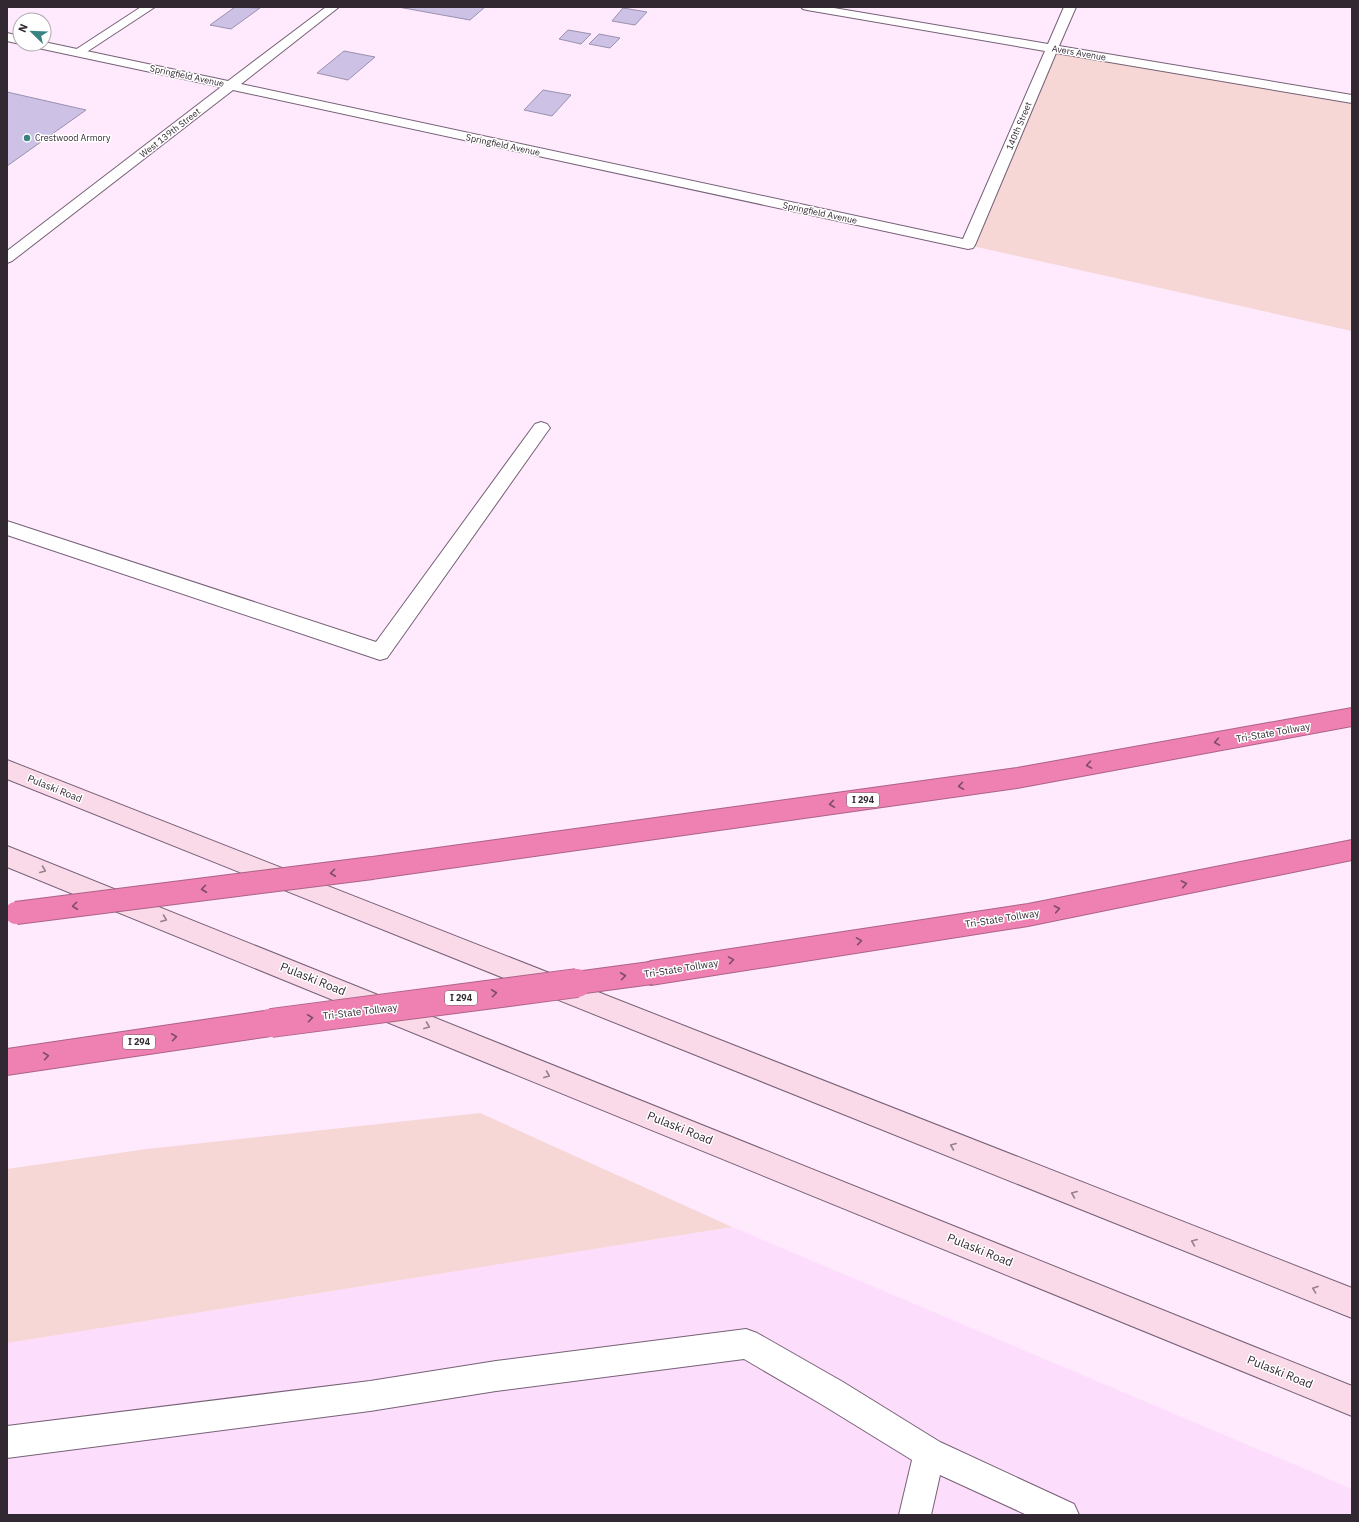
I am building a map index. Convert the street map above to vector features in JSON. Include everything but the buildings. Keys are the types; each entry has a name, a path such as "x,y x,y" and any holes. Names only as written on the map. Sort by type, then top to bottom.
{"highway":[{"name":"Tri-State Tollway","path":"12,914 372,868 1017,778 1352,717"},
{"name":"Tri-State Tollway","path":"7,1062 271,1023 651,973 1028,915 1352,850"}],"main road":[{"name":"Pulaski Road","path":"7,769 1352,1303"},
{"name":"Pulaski Road","path":"7,856 1352,1401"}],"street":[{"path":"78,52 149,7"},
{"name":"West 139th Street","path":"7,258 333,7"},
{"name":"Avers Avenue","path":"807,7 1352,99"},
{"name":"140th Street","path":"968,245 1070,7"},
{"name":"Springfield Avenue","path":"52,47 968,245"},
{"path":"7,528 380,652 541,428"},
{"path":"7,1442 370,1396 496,1376 746,1344 832,1393 929,1453 1062,1515"},
{"path":"915,1515 929,1453"}],"shaded area":[{"path":"1051,48 1352,99 1352,331 968,245"},
{"path":"480,1113 732,1227 7,1343 7,1169 147,1149"},
{"path":"732,1227 1352,1489 1352,1515 7,1515 7,1343"}],"place":[{"name":"Crestwood Armory","path":"27,138"}]}
